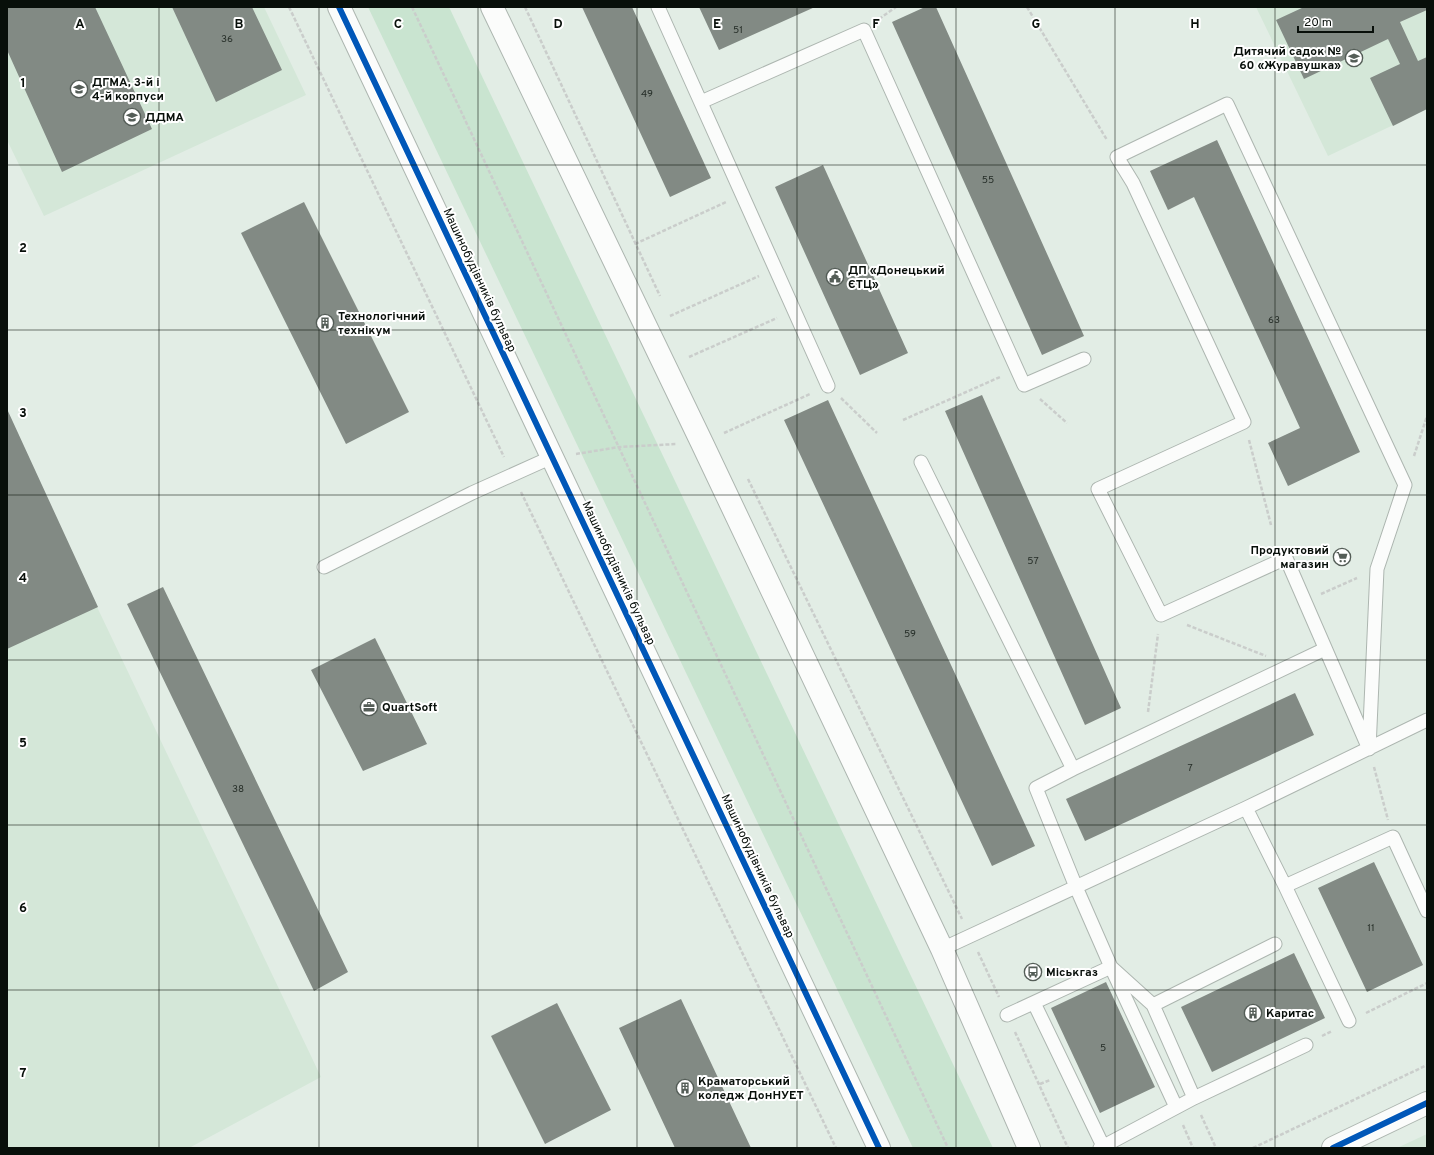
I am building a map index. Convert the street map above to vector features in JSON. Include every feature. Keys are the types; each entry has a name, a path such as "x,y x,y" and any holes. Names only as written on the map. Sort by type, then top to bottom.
{"street":[{"name":"Машинобудівників бульвар","path":"339,7 879,1148"},
{"path":"492,7 702,443 942,948 1029,1148"},
{"path":"1333,1148 1427,1103"}],"lane":[{"path":"658,7 828,386"},
{"path":"701,102 864,30 1024,385 1084,359"},
{"path":"1227,104 1405,485 1377,569 1369,749 1286,558 1161,615 1098,489 1244,422 1133,183 1117,157 1227,104"},
{"path":"324,567 472,493 552,458"},
{"path":"921,462 1073,769"},
{"path":"1176,1108 1076,887 1036,788 1145,734 1325,649"},
{"path":"942,948 1246,808 1427,720"},
{"path":"1246,808 1349,1021"},
{"path":"1285,886 1393,838 1427,911"},
{"path":"1153,1005 1275,944"},
{"path":"1007,1015 1111,967"},
{"path":"1111,967 1153,1005 1194,1098"},
{"path":"1034,1002 1102,1147 1194,1098 1306,1045"}],"path":[{"path":"289,7 836,1148"},
{"path":"412,7 948,1148"},
{"path":"525,7 635,244 743,195"},
{"path":"1027,7 1117,157"},
{"path":"670,316 775,268"},
{"path":"689,357 794,311"},
{"path":"903,420 1017,369"},
{"path":"1024,385 1067,423"},
{"path":"552,458 619,447 702,443 828,386 876,433"},
{"path":"1405,485 1427,416"},
{"path":"1244,422 1271,525"},
{"path":"746,476 970,935 1068,1148"},
{"path":"1305,601 1377,569"},
{"path":"1145,734 1161,615 1291,665"},
{"path":"1369,749 1393,838"},
{"path":"1253,1148 1427,1065"},
{"path":"1194,1098 1216,1148"},
{"path":"1176,1108 1193,1148"}],"shaded area":[{"name":"ДДМА","path":"7,7 264,7 306,95 44,216 7,140"},
{"path":"368,7 449,7 993,1148 913,1148"},
{"name":"Дитячий садок № 60 «Журавушка»","path":"1256,7 1427,7 1427,109 1328,156"},
{"path":"7,418 321,1077 189,1148 7,1148"},
{"path":"1427,1134 1427,1148 1397,1148"}],"building":[{"name":"ДГМА, 3-й і 4-й корпуси","path":"7,7 95,7 152,129 62,172 7,50"},
{"name":"ДГМА, 3-й і 4-й корпуси","path":"172,7 252,7 282,70 216,102"},
{"path":"582,7 632,7 711,178 670,197"},
{"path":"699,7 815,7 719,50"},
{"path":"925,7 936,7 1084,336 1042,355 892,22"},
{"path":"1304,7 1427,7 1427,10 1400,22 1418,61 1427,57 1427,109 1393,126 1370,78 1400,64 1388,39 1304,79 1276,20"},
{"path":"1217,140 1360,452 1288,486 1268,443 1300,428 1194,197 1168,210 1150,171"},
{"path":"823,165 908,353 860,375 775,187"},
{"name":"Технологічний технікум","path":"304,202 409,412 346,444 241,233"},
{"path":"982,395 1121,708 1085,725 945,411"},
{"path":"828,400 1035,846 992,866 784,420"},
{"path":"7,409 98,607 7,649"},
{"path":"163,587 348,972 314,991 127,604"},
{"name":"QuartSoft","path":"375,638 427,744 363,771 311,670"},
{"path":"1295,693 1314,735 1085,841 1066,799"},
{"path":"1374,862 1423,965 1367,992 1318,888"},
{"name":"Каритас","path":"1294,953 1325,1018 1212,1072 1181,1007"},
{"path":"1106,982 1155,1087 1100,1113 1051,1008"},
{"name":"Краматорський коледж ДонНУЕТ","path":"681,999 751,1148 675,1148 619,1028"},
{"path":"557,1003 611,1110 545,1144 491,1036"}],"cycle path":[{"path":"339,7 879,1148"},
{"path":"1333,1148 1427,1103"}],"place":[{"name":"Дитячий садок № 60 «Журавушка»","path":"1354,58"},
{"name":"ДГМА, 3-й і 4-й корпуси","path":"79,89"},
{"name":"ДДМА","path":"132,117"},
{"name":"ДП «Донецький ЄТЦ»","path":"835,277"},
{"name":"Технологічний технікум","path":"325,323"},
{"name":"Продуктовий магазин","path":"1342,557"},
{"name":"QuartSoft","path":"369,707"},
{"name":"Міськгаз","path":"1033,972"},
{"name":"Каритас","path":"1253,1013"},
{"name":"Краматорський коледж ДонНУЕТ","path":"685,1088"}]}
